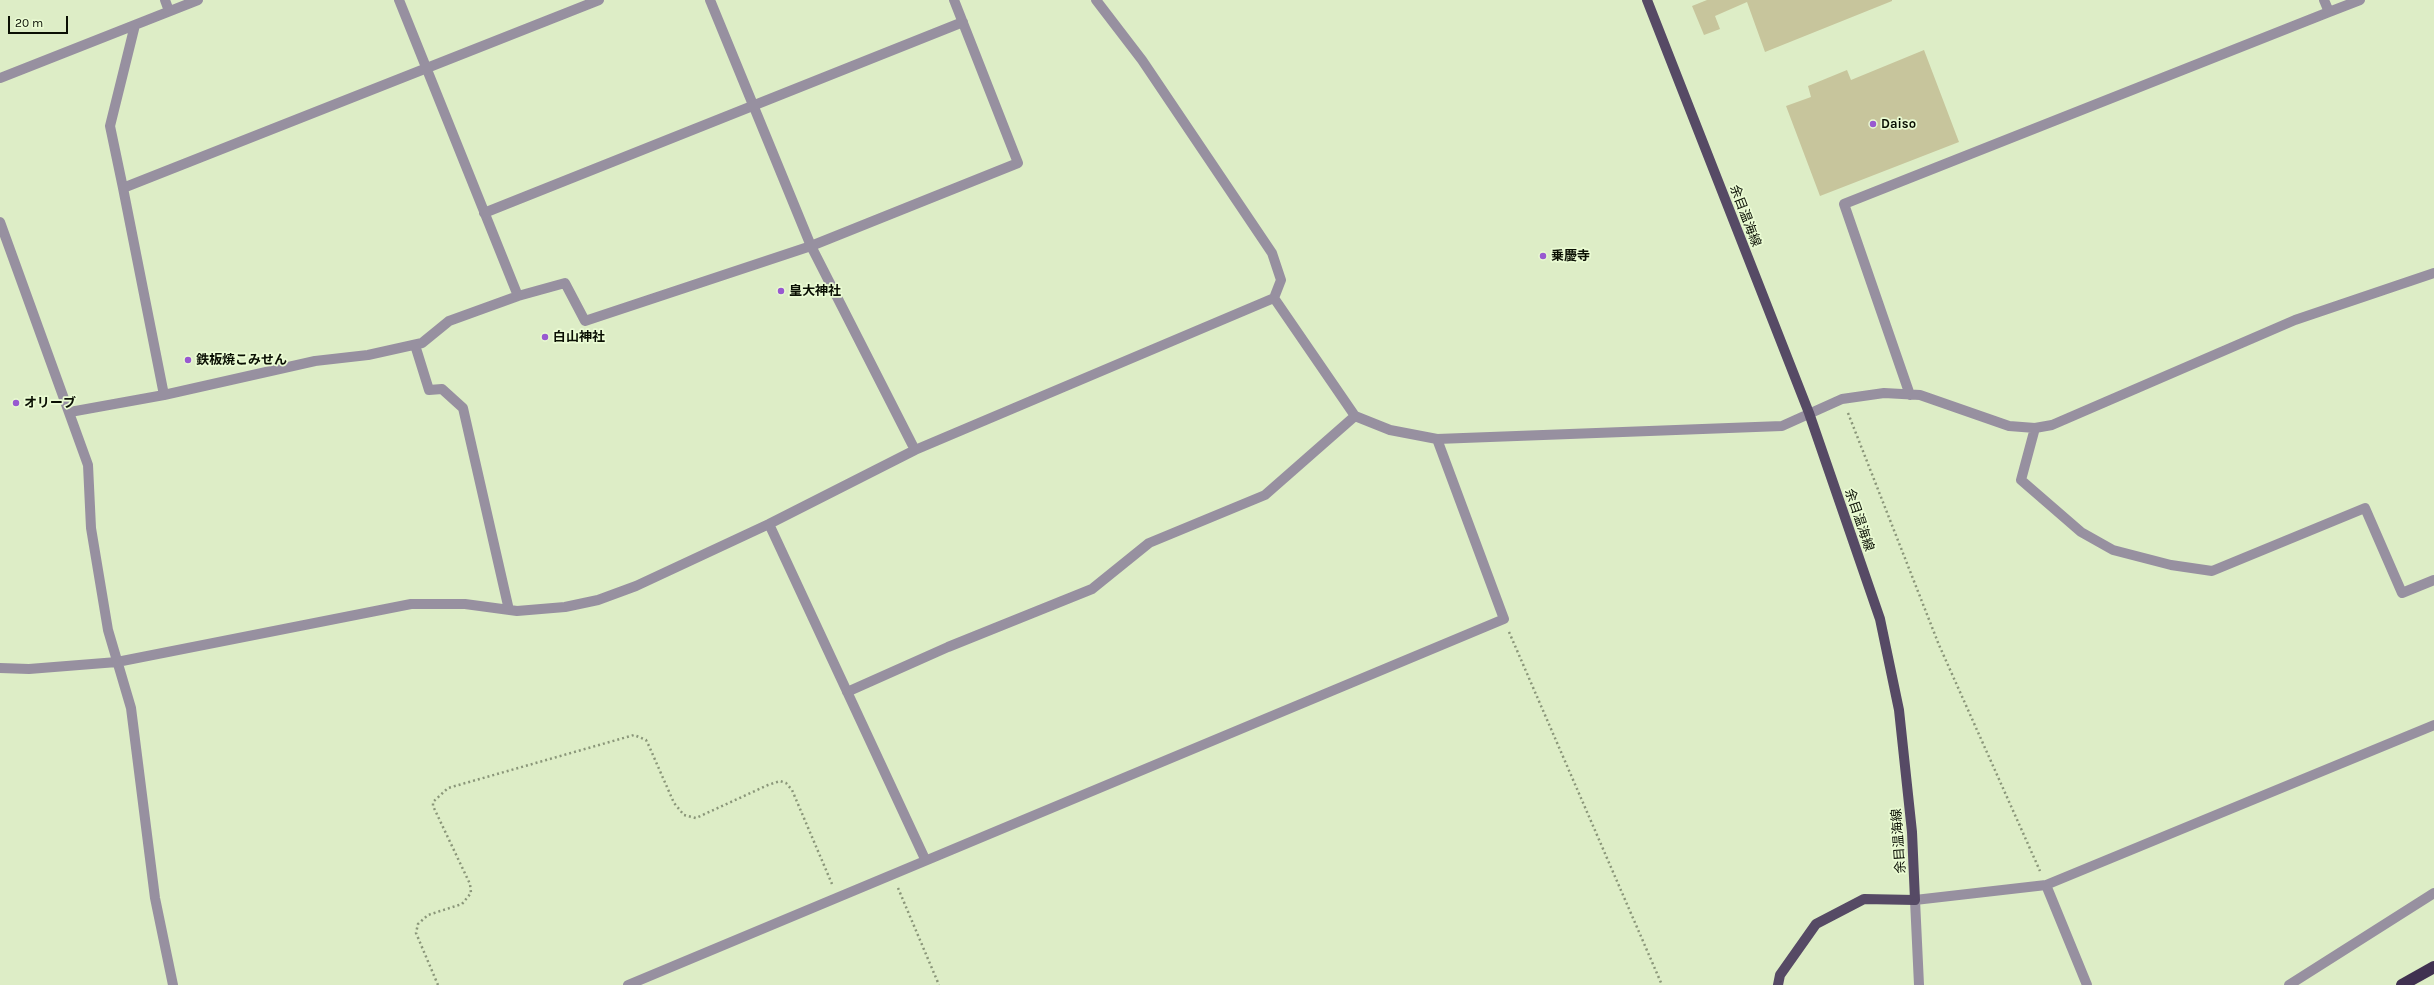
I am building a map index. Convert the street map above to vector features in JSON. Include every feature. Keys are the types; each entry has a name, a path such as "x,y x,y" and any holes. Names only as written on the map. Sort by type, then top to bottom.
{"highway":[{"path":"2402,985 2434,967"}],"main road":[{"name":"余目温海線","path":"1647,0 1809,413 1880,619 1899,710 1912,832 1915,900"},
{"path":"1778,985 1780,975 1816,924 1864,899 1915,900"}],"street":[{"path":"165,0 169,11"},
{"path":"0,78 198,0"},
{"path":"399,0 518,296"},
{"path":"123,188 426,70 599,0"},
{"path":"710,0 811,246 915,450"},
{"path":"70,412 164,395 315,361 368,355 415,345 422,343 449,321 518,296 565,283 585,322 811,246 1018,163 954,0"},
{"path":"0,668 29,670 116,662 411,604 465,604 517,611 565,607 612,596 768,524 915,450 1274,298 1281,280 1272,253 1142,60 1096,0"},
{"path":"2324,0 2329,12"},
{"path":"1910,394 1844,204 2360,0"},
{"path":"484,213 963,22"},
{"path":"135,25 110,126 164,395"},
{"path":"0,222 88,465 91,528 116,662 131,708 155,898 173,985"},
{"path":"1274,298 1355,416 1390,430 1437,439 1782,426 1842,399 1884,393 1920,395 2009,426 2035,428 2052,425 2295,320 2434,273"},
{"path":"415,345 429,390 442,389 463,408 509,610"},
{"path":"847,692 948,647 1092,589 1149,543 1266,495 1355,416"},
{"path":"2035,428 2021,480 2080,532 2113,550 2171,565 2212,571 2365,508 2402,592 2434,580"},
{"path":"628,985 925,859 1504,619 1437,439"},
{"path":"768,524 925,859"},
{"path":"1919,985 1915,900 2046,885 2434,725"},
{"path":"2046,885 2087,985"},
{"path":"2289,985 2434,892"}],"path":[{"path":"1842,399 1939,644 2046,885"},
{"path":"1504,619 1662,985"},
{"path":"438,985 416,933 418,924 428,915 462,904 471,893 470,884 433,806 433,802 448,788 634,735 646,740 650,746 674,803 684,815 696,818 768,785 780,781 786,783 792,790 833,887"},
{"path":"892,874 939,985"}],"building":[{"path":"1707,0 1892,1 1765,52 1747,2 1715,16 1720,29 1704,35 1692,6"},
{"name":"Daiso","path":"1924,50 1959,142 1820,196 1786,106 1811,97 1808,86 1847,70 1851,80"}],"place":[{"name":"Daiso","path":"1873,124"},
{"name":"乗慶寺","path":"1543,256"},
{"name":"皇大神社","path":"781,291"},
{"name":"白山神社","path":"545,337"},
{"name":"鉄板焼こみせん","path":"188,360"},
{"name":"オリーブ","path":"16,403"}]}
